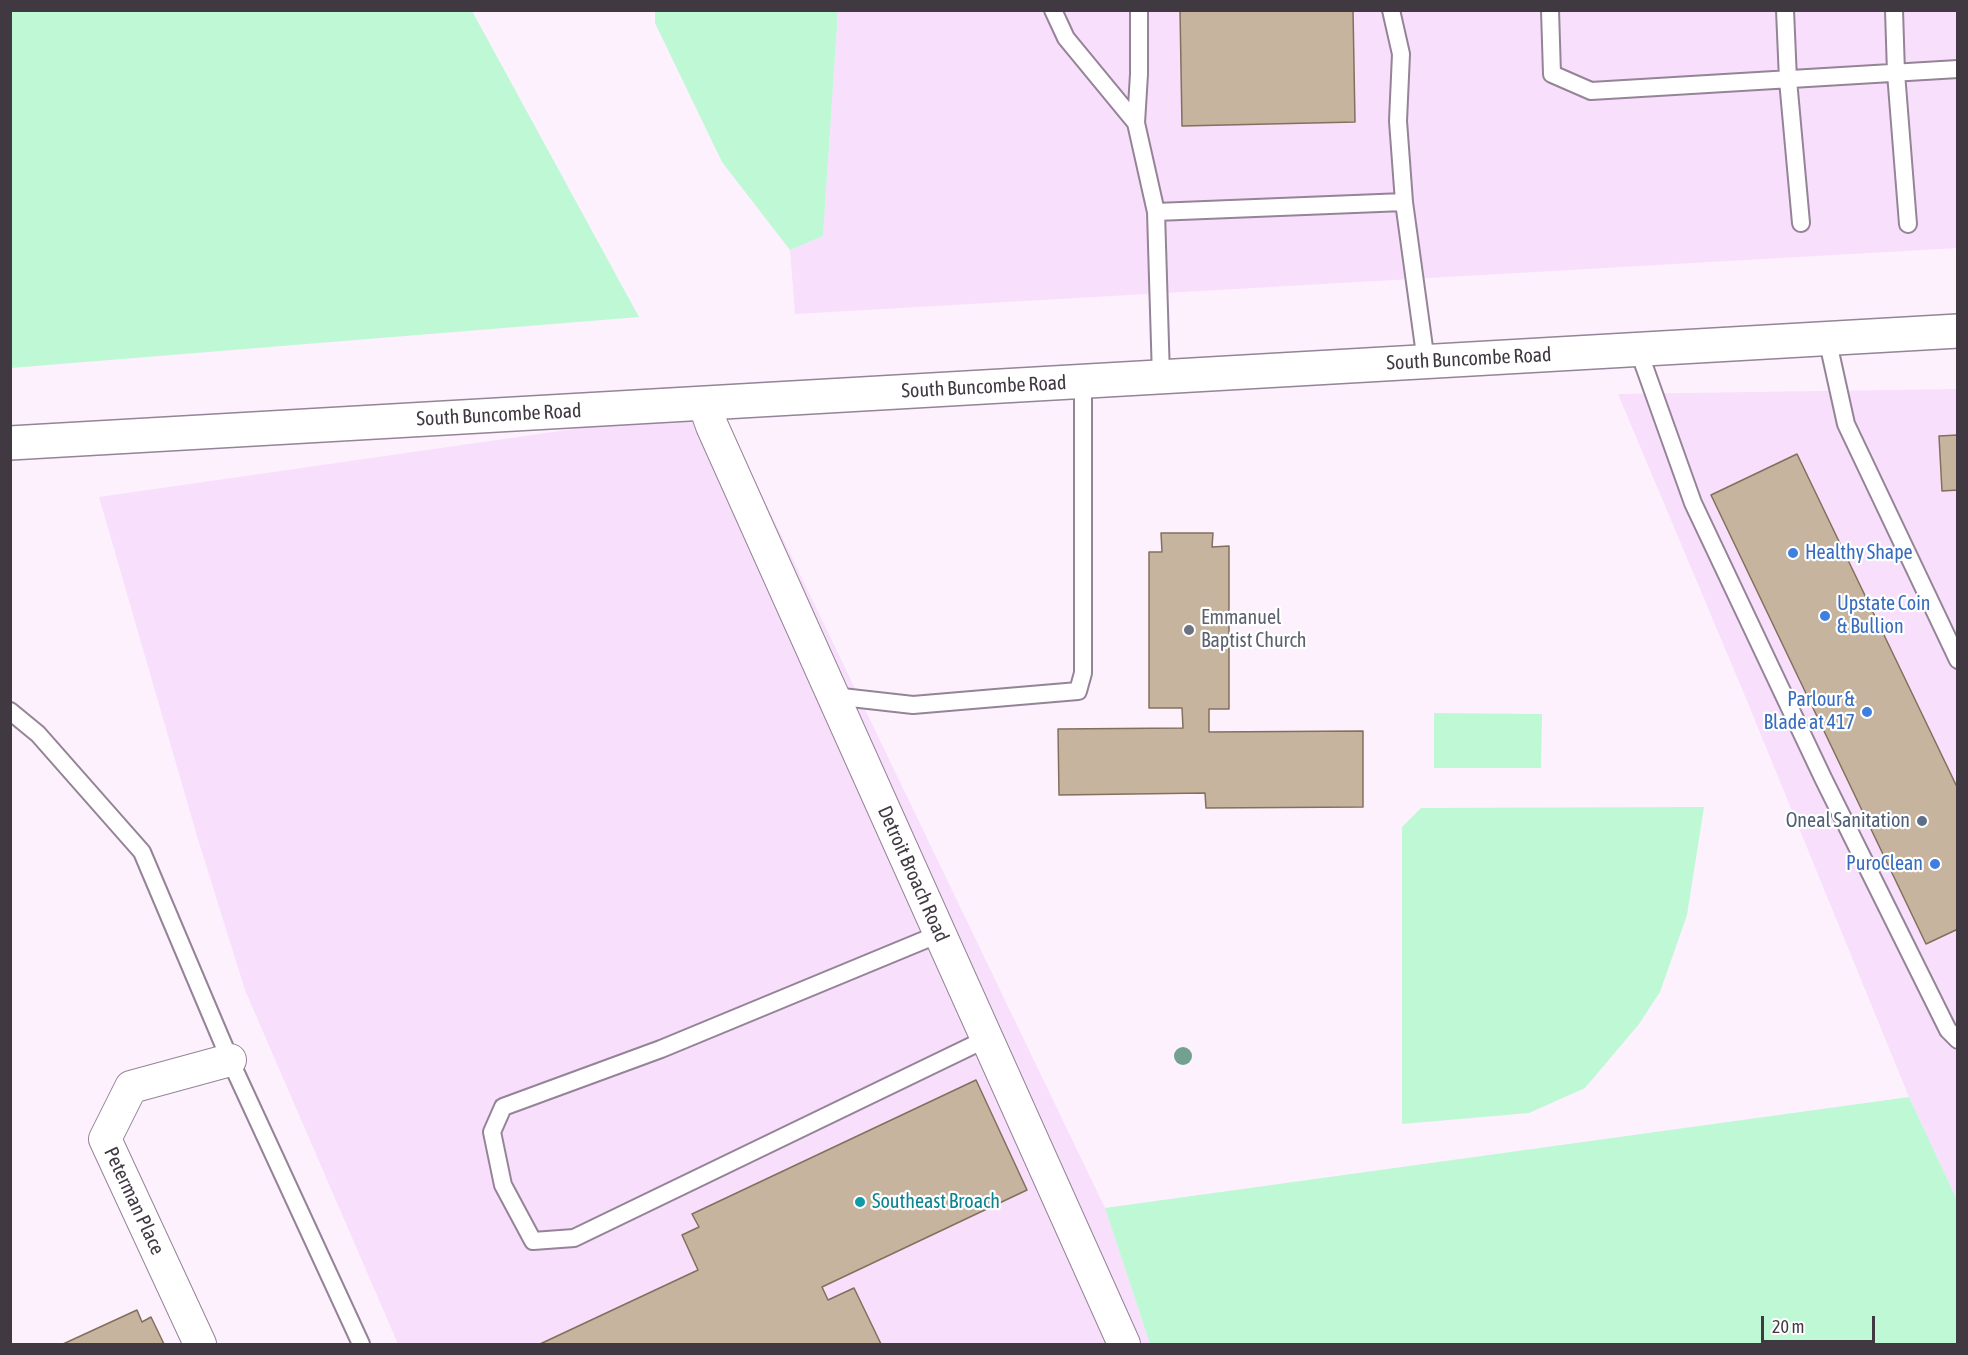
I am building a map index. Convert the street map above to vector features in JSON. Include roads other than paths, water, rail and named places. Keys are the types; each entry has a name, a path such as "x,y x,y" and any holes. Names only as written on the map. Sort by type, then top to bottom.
{"main road":[{"name":"South Buncombe Road","path":"10,443 1958,331"}],"street":[{"name":"Detroit Broach Road","path":"704,404 1124,1344"},
{"name":"Peterman Place","path":"200,1344 105,1139 131,1087 230,1060"}],"lane":[{"path":"1053,10 1066,38 1136,123"},
{"path":"1139,10 1136,123 1156,212 1161,377"},
{"path":"1391,10 1401,54 1398,121 1404,202 1426,362"},
{"path":"1550,10 1552,74 1591,91 1958,69"},
{"path":"1785,10 1788,80 1801,224"},
{"path":"1894,10 1896,73 1908,224"},
{"path":"1156,212 1404,202"},
{"path":"1827,338 1846,424 1958,660"},
{"path":"1638,349 1693,503 1823,778 1948,1030 1958,1040"},
{"path":"833,696 913,705 1078,691 1083,673 1083,381"},
{"path":"10,711 38,734 142,852 230,1060 361,1344"},
{"path":"939,934 661,1049 503,1107 492,1132 503,1185 533,1241 574,1238 986,1039"}],"place":[{"name":"Healthy Shape","path":"1793,553"},
{"name":"Upstate Coin & Bullion","path":"1825,616"},
{"name":"Emmanuel Baptist Church","path":"1189,630"},
{"name":"Parlour & Blade at 417","path":"1867,712"},
{"name":"Oneal Sanitation","path":"1922,821"},
{"name":"PuroClean","path":"1935,864"},
{"name":"Southeast Broach","path":"860,1202"}]}
